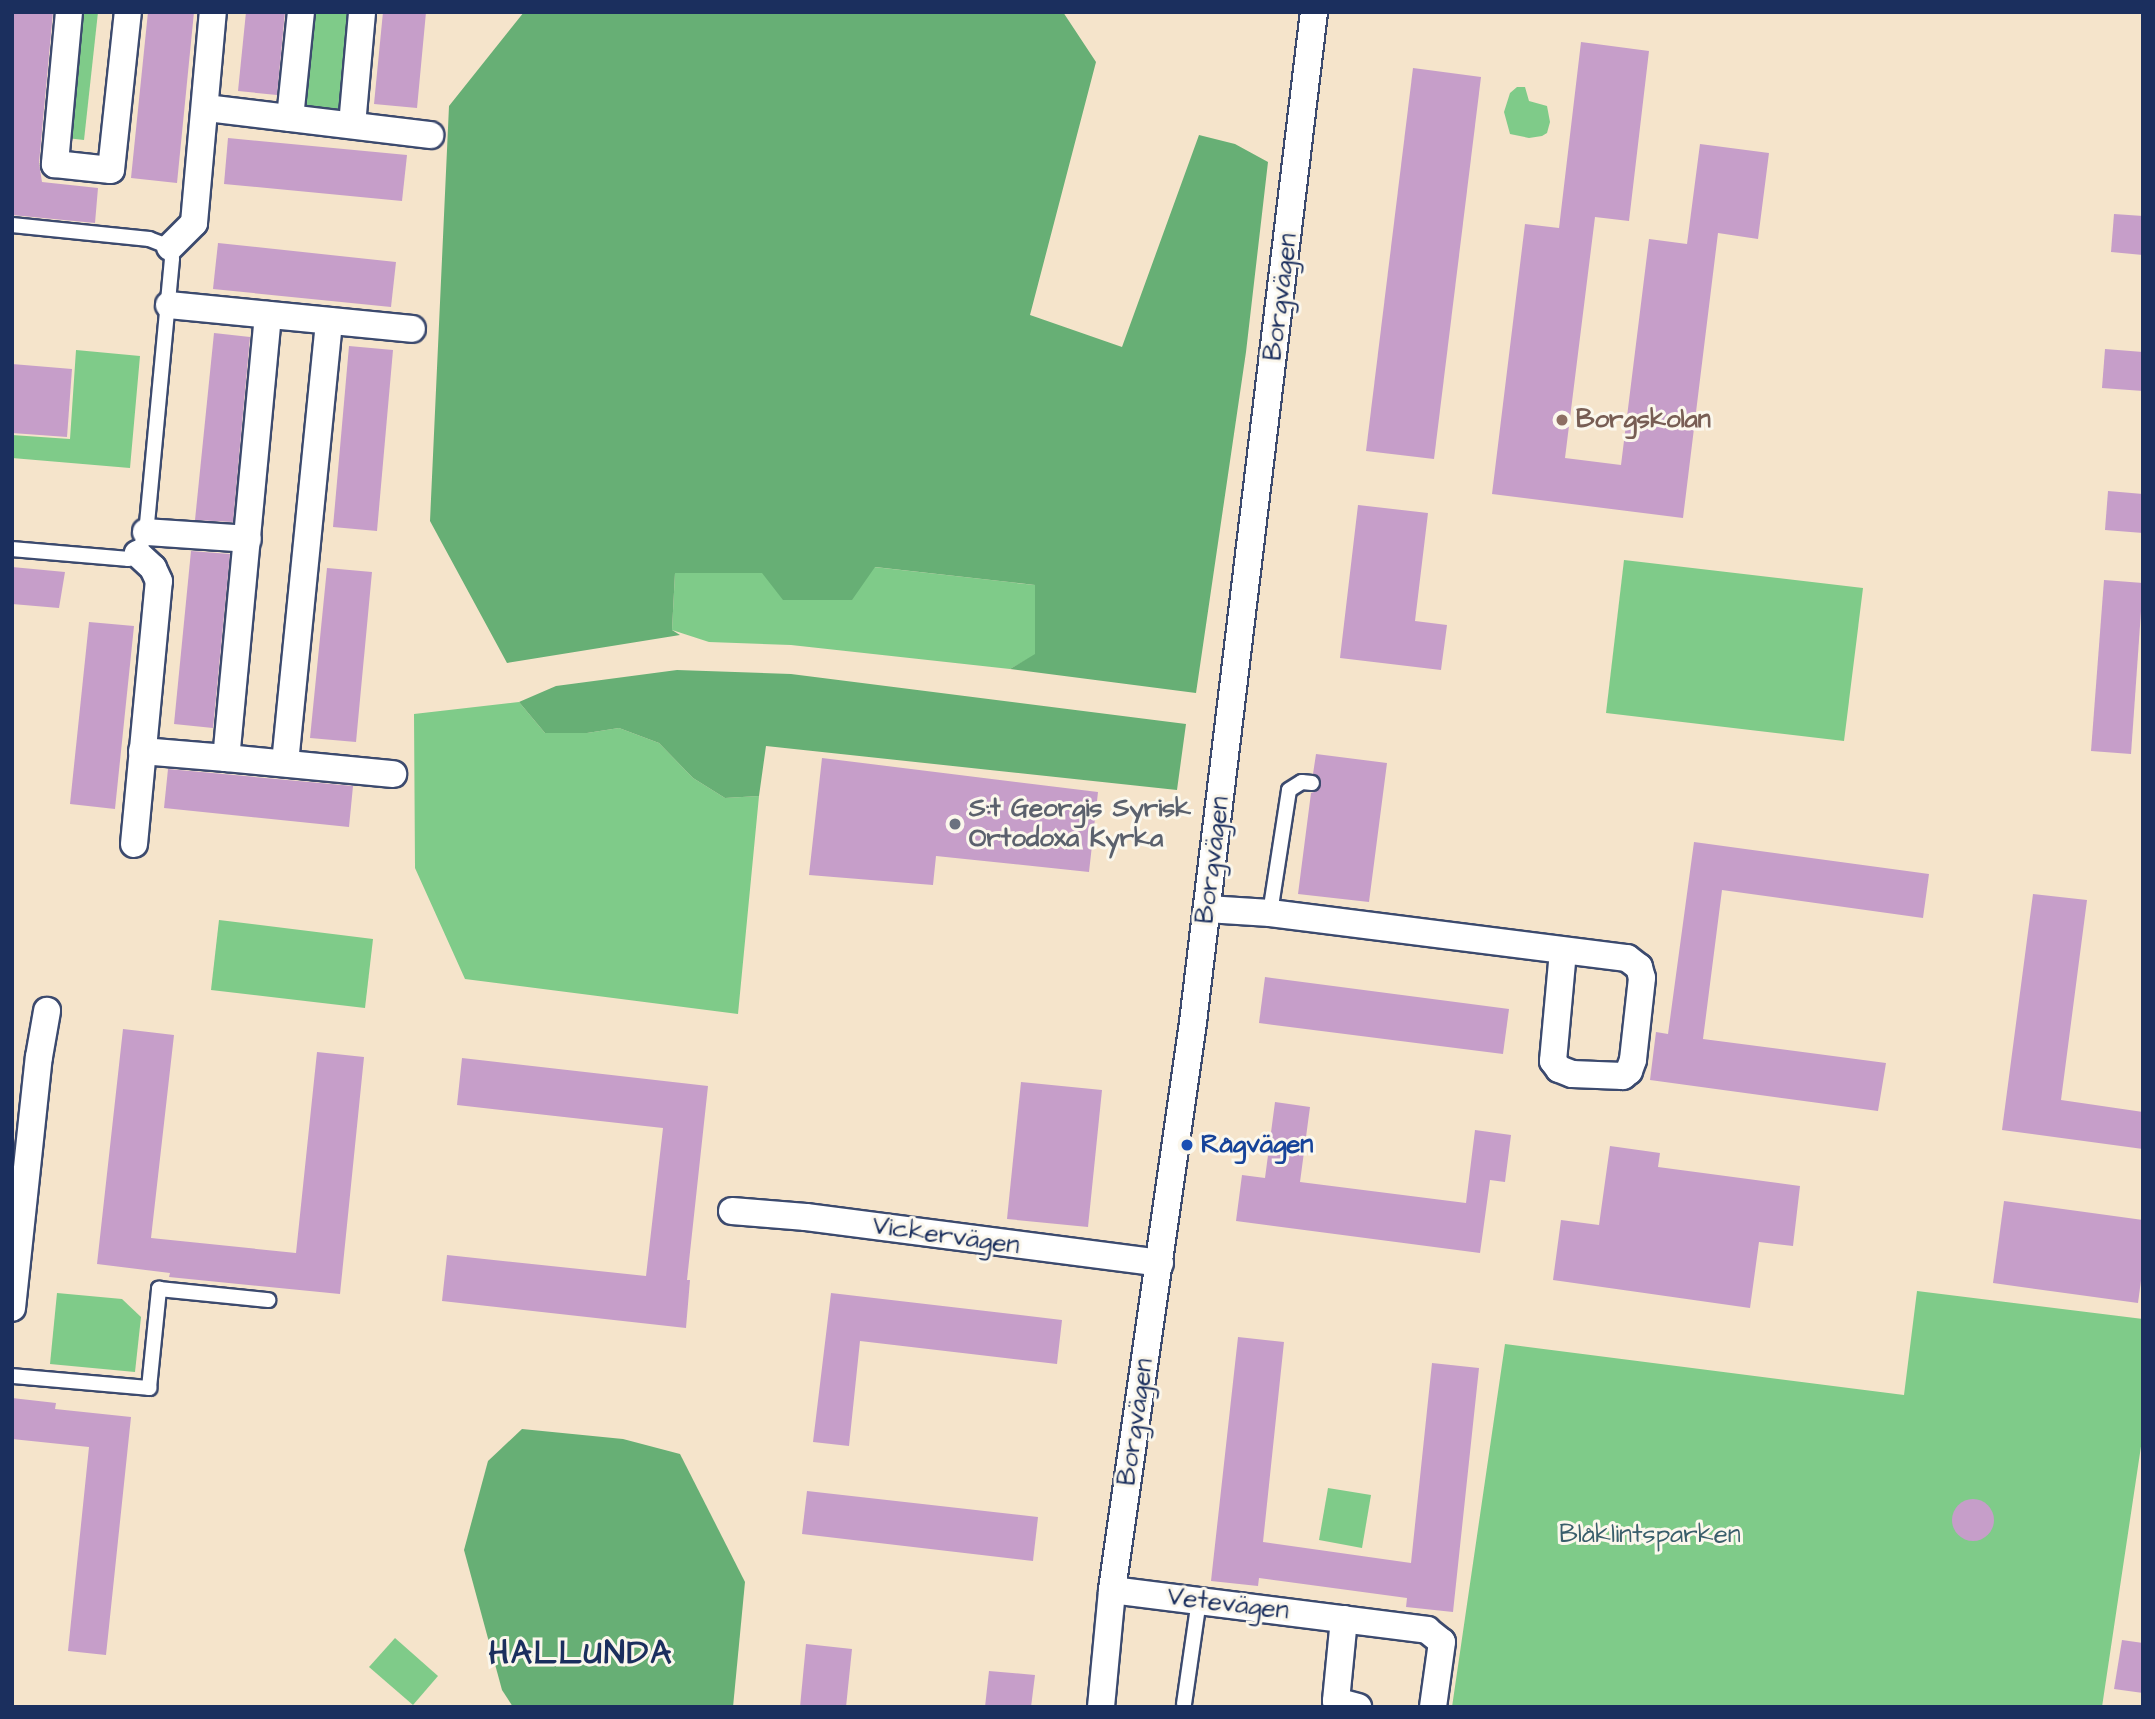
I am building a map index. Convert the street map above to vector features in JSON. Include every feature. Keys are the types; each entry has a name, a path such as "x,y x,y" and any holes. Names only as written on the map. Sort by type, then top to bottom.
{"street":[{"path":"69,12 55,164 111,170 128,12"},
{"path":"170,247 194,223 214,12"},
{"path":"290,118 301,12"},
{"path":"352,125 362,12"},
{"name":"Borgvägen","path":"1101,1707 1112,1590 1160,1263 1207,909 1314,12"},
{"path":"206,108 430,135"},
{"path":"169,305 412,329"},
{"path":"226,758 268,315"},
{"path":"285,763 329,321"},
{"path":"134,844 159,581 142,543 248,539"},
{"path":"142,751 393,774"},
{"path":"1207,909 1270,913 1627,958 1639,967 1642,978 1633,1060 1629,1071 1623,1076 1573,1074 1559,1069 1553,1061 1551,1049 1563,951"},
{"path":"12,1308 39,1057 47,1011"},
{"name":"Vickervägen","path":"732,1211 806,1217 1160,1263"},
{"name":"Vetevägen","path":"1112,1590 1427,1630 1436,1634 1442,1642 1433,1707"},
{"path":"1344,1619 1336,1701 1358,1707"}],"lane":[{"path":"12,225 149,239 170,247 169,305 142,543 128,559 12,549"},
{"path":"1270,913 1289,790 1302,782 1312,783"},
{"path":"12,1376 149,1388 159,1289 268,1300"},
{"path":"1184,1704 1199,1600"}],"green space":[{"path":"63,12 98,12 84,140 49,136"},
{"path":"311,12 349,12 339,112 302,108"},
{"path":"524,12 1063,12 1096,62 1030,315 1122,347 1199,135 1235,144 1268,162 1246,352 1196,693 1010,669 1035,654 1035,585 875,567 852,600 783,600 762,573 675,573 672,630 680,635 507,663 430,521 449,106"},
{"path":"1517,87 1525,87 1529,101 1547,106 1550,122 1547,133 1542,136 1529,138 1510,134 1504,112 1510,93"},
{"path":"76,350 140,356 130,468 12,458 12,435 70,439"},
{"path":"1624,560 1863,588 1844,741 1606,713"},
{"path":"874,567 1035,585 1035,655 1010,669 791,645 709,642 672,630 675,573 762,573"},
{"path":"677,670 791,674 1186,724 1177,790 766,746 759,796 725,798 693,778 659,743 619,728 587,733 545,733 519,702 556,686"},
{"path":"519,702 545,733 587,733 619,728 659,743 693,778 725,798 759,796 738,1014 465,979 415,868 414,714"},
{"path":"219,920 373,939 365,1008 211,990"},
{"name":"Blåklintsparken","path":"1917,1291 2143,1319 2143,1433 2102,1707 1452,1707 1505,1344 1904,1395"},
{"path":"57,1293 122,1299 141,1317 135,1372 50,1364"},
{"path":"522,1429 623,1439 680,1454 745,1582 733,1707 513,1707 502,1690 464,1550 488,1461"},
{"path":"1328,1488 1371,1495 1362,1548 1319,1540"},
{"path":"395,1638 438,1676 413,1705 369,1667"}],"building":[{"path":"12,12 53,12 39,163 42,182 98,188 95,223 12,215"},
{"path":"148,12 194,12 177,183 131,178"},
{"path":"246,12 285,12 277,95 238,91"},
{"path":"383,12 426,12 417,108 374,104"},
{"path":"1581,42 1649,51 1629,221 1595,217 1565,458 1621,465 1649,239 1687,244 1700,144 1769,153 1758,239 1718,233 1683,518 1492,494 1525,224 1559,228"},
{"path":"1413,68 1481,77 1434,459 1366,451"},
{"path":"228,138 407,155 402,201 224,184"},
{"path":"2114,214 2143,216 2143,255 2111,252"},
{"path":"218,243 396,262 391,307 213,289"},
{"path":"214,333 250,337 233,522 195,520"},
{"path":"349,346 393,350 377,531 333,527"},
{"path":"2105,349 2143,352 2143,391 2102,388"},
{"path":"12,364 72,369 67,437 12,433"},
{"path":"2108,491 2143,494 2143,533 2105,530"},
{"path":"1358,505 1428,513 1415,621 1447,625 1441,670 1340,658"},
{"path":"191,551 230,554 213,728 174,724"},
{"path":"12,567 65,572 59,608 12,604"},
{"path":"327,568 372,572 356,742 310,738"},
{"path":"2104,580 2143,583 2131,754 2091,751"},
{"path":"89,622 134,626 115,809 70,804"},
{"path":"1316,754 1387,763 1369,902 1298,894 1311,793 1317,791 1321,785 1320,778 1313,774"},
{"name":"S:t Georgis Syrisk Ortodoxa Kyrka","path":"822,758 1098,792 1089,872 936,856 933,885 809,875"},
{"path":"168,769 353,786 349,827 164,808"},
{"path":"1694,842 1929,874 1923,918 1722,890 1703,1039 1886,1063 1878,1111 1650,1080 1656,1032 1668,1034"},
{"path":"2033,894 2087,900 2061,1100 2143,1112 2143,1149 2002,1130"},
{"path":"1265,977 1509,1009 1503,1054 1259,1023"},
{"path":"123,1029 174,1035 151,1238 296,1253 317,1052 364,1057 340,1294 169,1277 170,1273 97,1264"},
{"path":"462,1058 708,1086 687,1280 690,1280 686,1328 442,1301 447,1255 646,1276 663,1128 457,1105"},
{"path":"1021,1082 1102,1090 1088,1227 1007,1219"},
{"path":"1275,1102 1310,1107 1300,1182 1466,1203 1475,1130 1511,1135 1505,1182 1490,1180 1480,1253 1236,1221 1242,1175 1265,1178"},
{"path":"1610,1146 1660,1153 1658,1167 1800,1186 1793,1246 1759,1242 1750,1308 1553,1280 1561,1220 1599,1225"},
{"path":"2004,1201 2143,1220 2143,1266 2138,1303 1993,1283"},
{"path":"831,1293 1062,1320 1057,1364 860,1341 849,1446 813,1442"},
{"path":"1238,1337 1284,1342 1263,1542 1411,1563 1432,1363 1479,1368 1453,1612 1406,1607 1407,1598 1259,1578 1258,1586 1211,1581"},
{"path":"12,1398 56,1403 55,1409 131,1417 106,1655 68,1651 89,1447 12,1439"},
{"path":"807,1491 1038,1517 1033,1561 802,1534"},
{"path":"1973,1499 1988,1505 1994,1520 1988,1535 1973,1541 1958,1535 1952,1520 1958,1505"},
{"path":"2122,1640 2143,1643 2143,1693 2114,1689"},
{"path":"806,1644 852,1649 846,1707 800,1707"},
{"path":"989,1671 1035,1675 1031,1707 985,1707"}],"place":[{"name":"Borgskolan","path":"1562,420"},
{"name":"S:t Georgis Syrisk Ortodoxa Kyrka","path":"955,824"},
{"name":"Rågvägen","path":"1187,1145"}],"district":[{"name":"HALLUNDA","path":"581,1654"}]}
